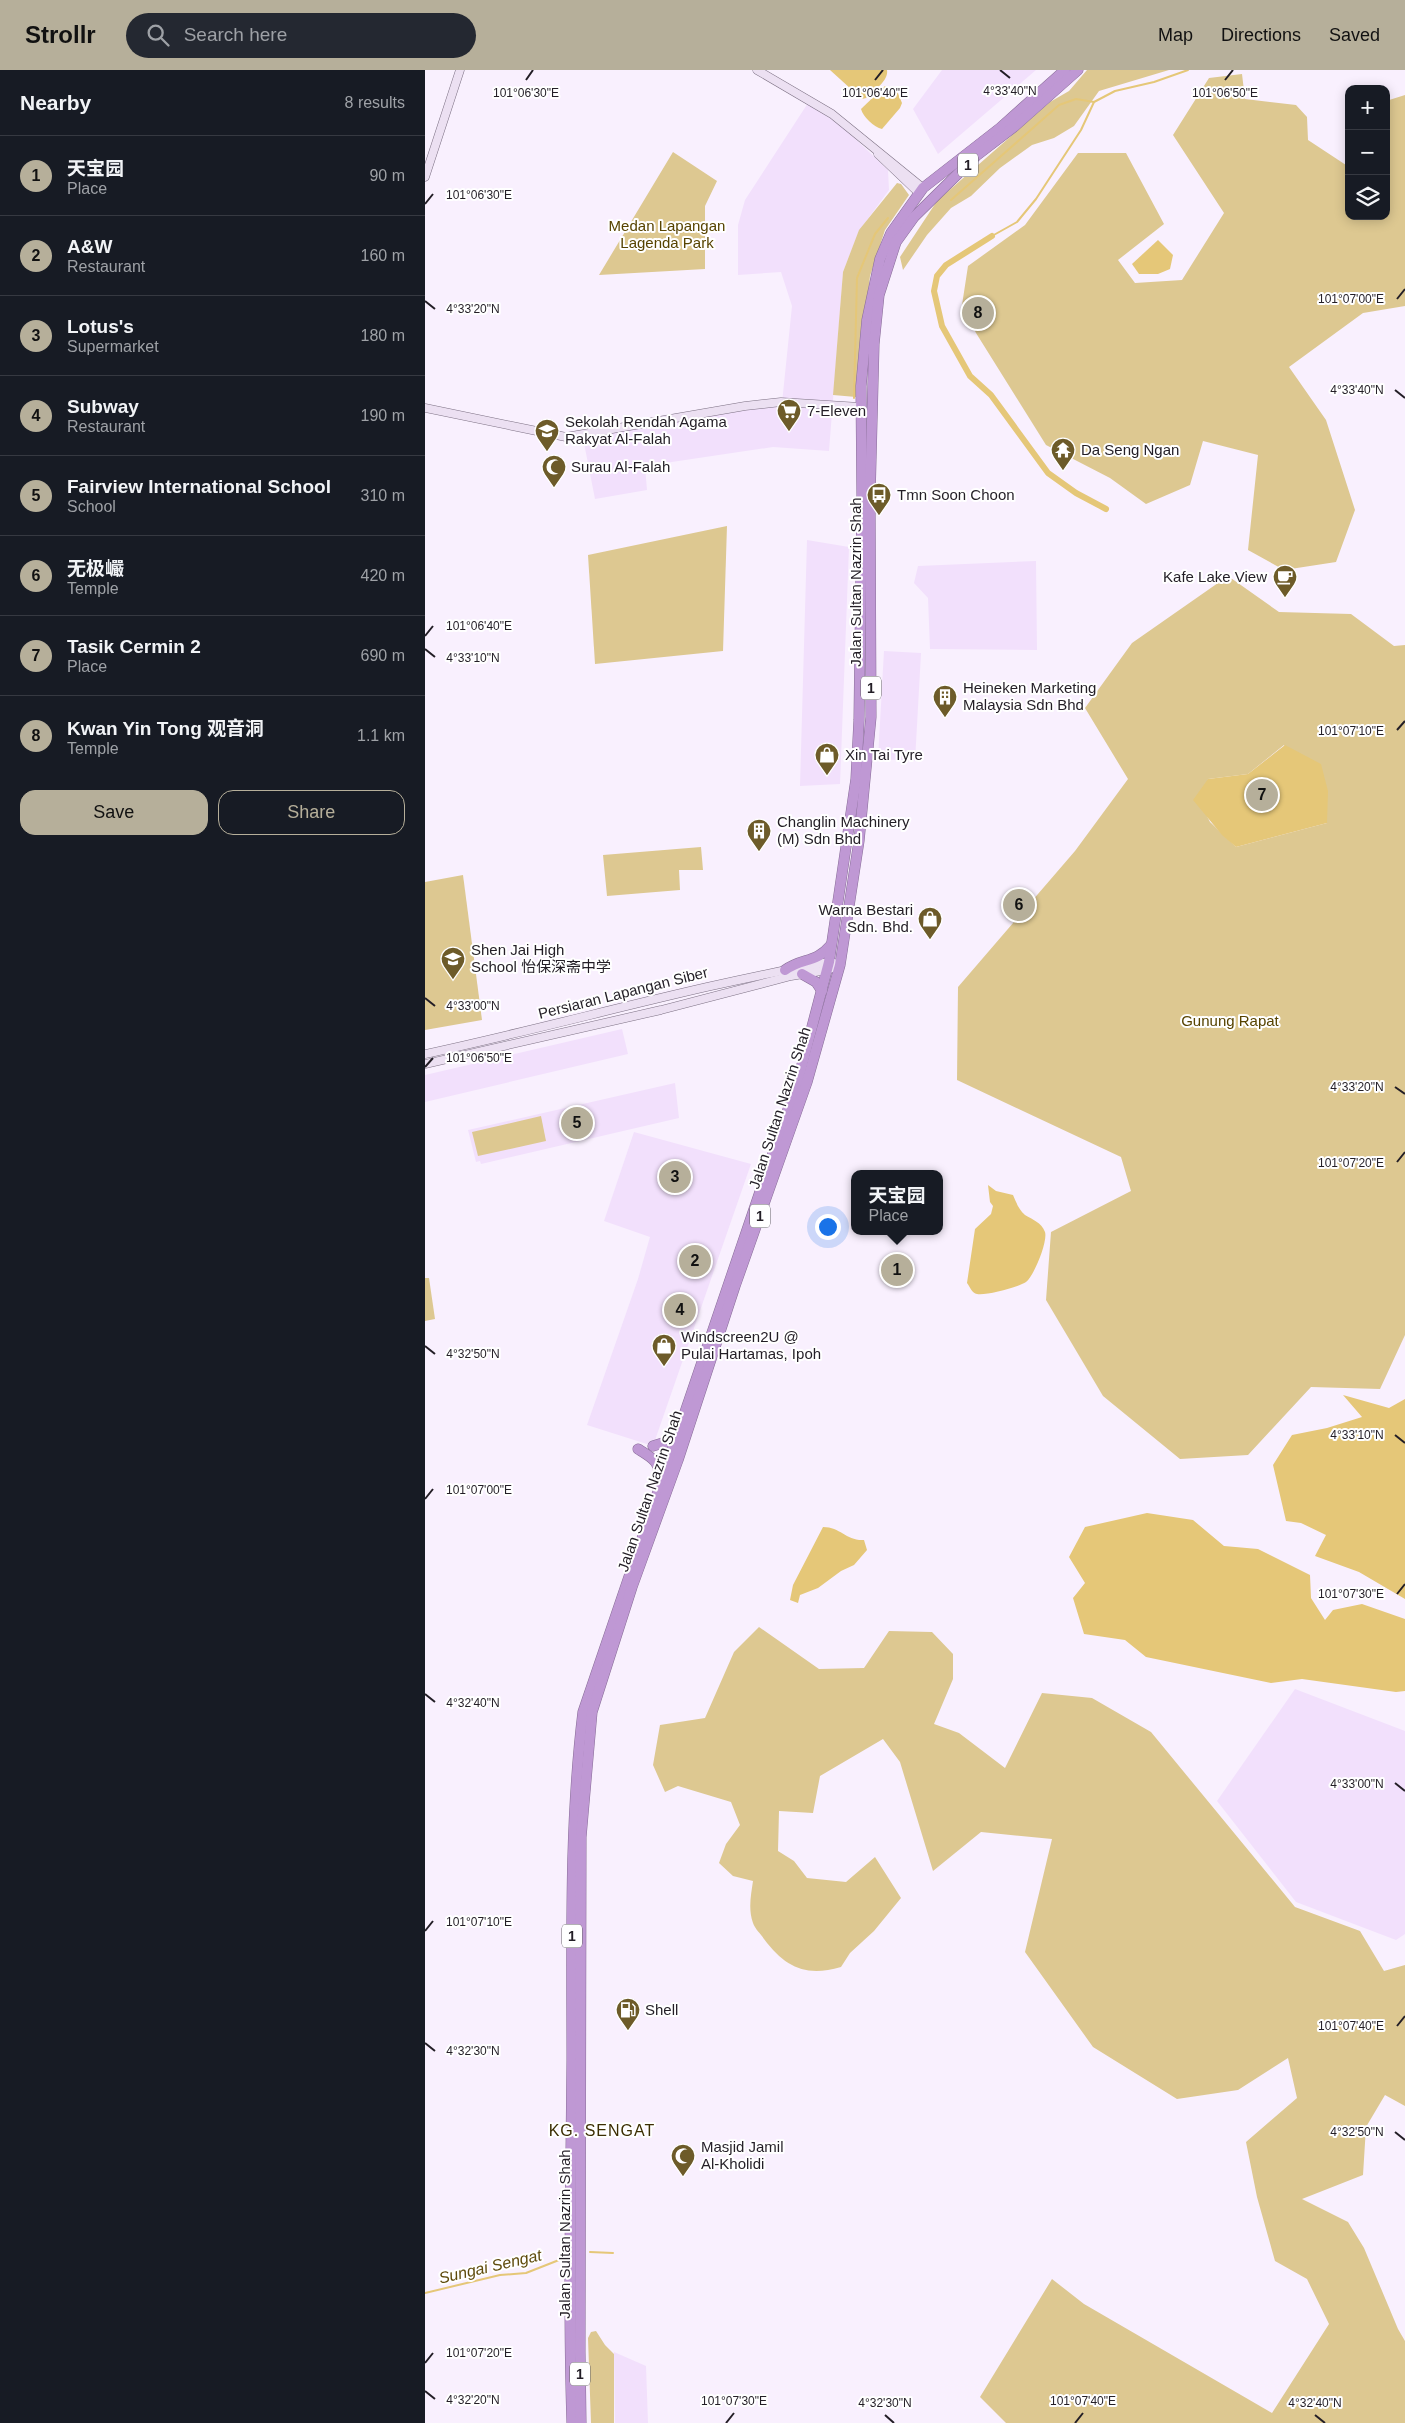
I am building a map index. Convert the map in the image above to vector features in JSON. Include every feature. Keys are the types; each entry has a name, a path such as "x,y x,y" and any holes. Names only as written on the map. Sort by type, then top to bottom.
{"highway":[{"name":"Jalan Sultan Nazrin Shah","path":"572,2423 570,2356 575,1777 583,1712 638,1545 798,1080 828,966 856,779 859,720 862,499 860,408 867,320 880,259 891,233 923,192 1000,128 1065,70"},
{"name":"Jalan Sultan Nazrin Shah","path":"581,2423 581,1838 592,1712 632,1586 676,1467 735,1286 807,1082 841,965 859,841 871,717 870,498 876,319 882,281 896,242 915,217 976,156 1015,126 1078,70"},
{"path":"915,217 923,192 976,156"},
{"path":"872,432 867,416 860,408 868,397 873,384"},
{"path":"785,970 793,964 819,957 831,944"},
{"path":"802,974 816,982 822,990"},
{"path":"653,1446 663,1444 673,1437 689,1389 694,1383"},
{"path":"638,1545 640,1531 660,1470 653,1458 639,1449"},
{"path":"570,2356 573,2331 580,2324 574,2310 571,2292"}],"main road":[{"path":"425,177 459,70"},
{"path":"757,70 831,114 870,145 884,161 923,192"},
{"path":"425,408 566,437 745,406 781,402 860,408"},
{"path":"828,966 841,965"},
{"name":"Persiaran Lapangan Siber","path":"425,1054 519,1034 609,1009 785,970 828,966"},
{"name":"Persiaran Lapangan Siber","path":"425,1064 802,974 828,966"},
{"path":"519,1034 521,1042"}],"shaded area":[{"path":"830,70 887,70 887,74 880,86 866,98 862,99"},
{"path":"942,70 1036,70 938,154 913,109"},
{"path":"885,86 897,91 902,103 882,129 869,121 861,109"},
{"path":"808,103 844,128 888,170 889,190 859,231 843,272 829,451 773,447 645,466 647,490 595,499 582,433 782,403 792,306 781,272 738,275 738,225 745,200"},
{"path":"1158,240 1173,255 1170,269 1158,274 1139,274 1132,264"},
{"path":"807,540 849,547 840,784 800,786"},
{"path":"1036,561 1037,650 930,649 928,598 914,583 918,566"},
{"path":"884,651 921,653 915,761 878,759"},
{"path":"1285,745 1321,764 1328,791 1327,823 1236,847 1222,835 1193,800 1208,779 1248,774"},
{"path":"622,1029 628,1054 425,1102 425,1075"},
{"path":"675,1083 679,1118 481,1164 480,1161 476,1162 468,1130"},
{"path":"634,1132 751,1164 653,1446 587,1425 638,1279 650,1237 604,1221"},
{"path":"988,1185 996,1191 1013,1195 1021,1211 1041,1226 1045,1236 1036,1266 1026,1282 1002,1291 977,1294 972,1291 967,1283 975,1229 991,1214 993,1206 990,1202"},
{"path":"1343,1395 1389,1408 1405,1399 1405,1599 1359,1572 1315,1556 1326,1535 1301,1523 1286,1521 1273,1465 1292,1435 1327,1428 1362,1417"},
{"path":"1147,1513 1193,1520 1224,1546 1258,1549 1310,1575 1311,1598 1325,1620 1333,1610 1362,1604 1405,1619 1405,1691 1396,1692 1302,1679 1271,1683 1146,1657 1125,1640 1084,1634 1073,1598 1085,1583 1069,1557 1085,1527"},
{"path":"823,1527 834,1529 858,1540 864,1540 867,1550 854,1565 841,1571 818,1588 800,1595 798,1603 790,1600 793,1585"},
{"path":"1295,1689 1405,1731 1405,1934 1396,1940 1296,1902 1217,1801"},
{"path":"614,2352 646,2366 648,2423 615,2423"}],"green space":[{"path":"1087,70 1169,70 1099,91 1074,126 1054,138 1032,145 1000,168 971,196 951,208 927,235 903,270 900,257 937,201 1050,102 1069,91"},
{"path":"1242,74 1245,99 1296,105 1307,117 1308,140 1345,164 1345,220 1390,220 1390,100 1405,95 1405,306 1363,313 1289,367 1326,420 1355,510 1336,562 1284,570 1248,550 1258,455 1203,441 1190,485 1146,504 1110,478 1046,445 976,333 962,305 968,266 1025,225 1078,153 1126,153 1164,224 1118,260 1135,283 1182,280 1224,213 1173,135 1209,78"},
{"name":"Medan Lapangan Lagenda Park","path":"673,152 717,181 705,206 705,269 599,275"},
{"path":"897,183 901,184 909,195 885,230 870,276 856,397 833,395 843,272 859,230"},
{"path":"727,526 723,651 595,664 588,555"},
{"name":"Gunung Rapat","path":"1228,576 1279,612 1351,614 1394,646 1405,645 1405,1335 1380,1389 1311,1387 1248,1455 1180,1459 1103,1396 1046,1300 1051,1232 1131,1191 1121,1157 957,1080 958,987 1075,851 1128,779 1085,708 1132,643","holes":["1284,745 1327,823 1236,847 1210,822 1205,812 1208,779 1248,774"]},
{"path":"701,847 703,870 679,870 680,890 607,896 603,855"},
{"name":"Shen Jai High School 怡保深斋中学","path":"463,875 482,1020 425,1030 425,882"},
{"path":"541,1116 546,1141 478,1156 472,1132"},
{"path":"425,1278 429,1278 435,1319 425,1321"},
{"path":"759,1627 819,1669 864,1668 889,1631 932,1632 953,1654 953,1679 934,1724 959,1733 1005,1768 1042,1693 1092,1698 1151,1732 1295,1907 1360,1931 1384,1971 1405,1965 1405,2106 1385,2095 1366,2127 1363,2175 1302,2199 1348,2222 1364,2248 1398,2329 1405,2341 1405,2423 1006,2423 980,2397 1052,2279 1084,2304 1272,2413 1329,2324 1307,2279 1275,2261 1257,2197 1246,2142 1297,2098 1288,2058 1238,2090 1177,2099 1093,2047 1025,1952 1052,1839 981,1832 933,1871 900,1762 883,1739 820,1776 813,1813 779,1811 778,1851 794,1861 807,1878 846,1882 875,1857 901,1898 874,1931 850,1953 841,1967 829,1970 807,1970 798,1968 780,1957 755,1927 751,1918 750,1907 753,1881 733,1876 719,1863 726,1844 740,1825 731,1802 678,1786 665,1792 653,1765 660,1725 705,1718 734,1652"},
{"path":"596,2331 605,2345 614,2354 614,2423 591,2423 588,2338 591,2332"}],"waterway":[{"path":"992,236 1017,222 1036,199 1081,130 1094,102 1115,91 1154,82 1188,70"},
{"path":"951,200 1059,105 1076,99 1094,102"},
{"path":"854,398 857,278 875,234 888,218"},
{"path":"992,236 946,265 937,276 934,291 942,326 970,376 991,395 1048,473 1076,493 1106,509"},
{"name":"Sungai Sengat","path":"590,2252 613,2253"},
{"name":"Sungai Sengat","path":"425,2293 500,2275 526,2273 559,2260"}],"place":[{"name":"Kwan Yin Tong 观音洞","path":"978,313"},
{"name":"7-Eleven","path":"789,432"},
{"name":"Sekolah Rendah Agama Rakyat Al-Falah","path":"547,452"},
{"name":"Da Seng Ngan","path":"1063,471"},
{"name":"Surau Al-Falah","path":"554,488"},
{"name":"Tmn Soon Choon","path":"879,516"},
{"name":"Kafe Lake View","path":"1285,598"},
{"name":"Heineken Marketing Malaysia Sdn Bhd","path":"945,718"},
{"name":"Xin Tai Tyre","path":"827,776"},
{"name":"Tasik Cermin 2","path":"1262,795"},
{"name":"Changlin Machinery (M) Sdn Bhd","path":"759,852"},
{"name":"无极巗","path":"1019,905"},
{"name":"Warna Bestari Sdn. Bhd.","path":"930,940"},
{"name":"Shen Jai High School 怡保深斋中学","path":"453,980"},
{"name":"Fairview International School","path":"577,1123"},
{"name":"Lotus's","path":"675,1177"},
{"name":"A&W","path":"695,1261"},
{"name":"天宝园","path":"897,1270"},
{"name":"Subway","path":"680,1310"},
{"name":"Windscreen2U @ Pulai Hartamas, Ipoh","path":"664,1367"},
{"name":"Shell","path":"628,2031"},
{"name":"Masjid Jamil Al-Kholidi","path":"683,2177"}],"district":[{"name":"KG. SENGAT","path":"602,2130"}]}
